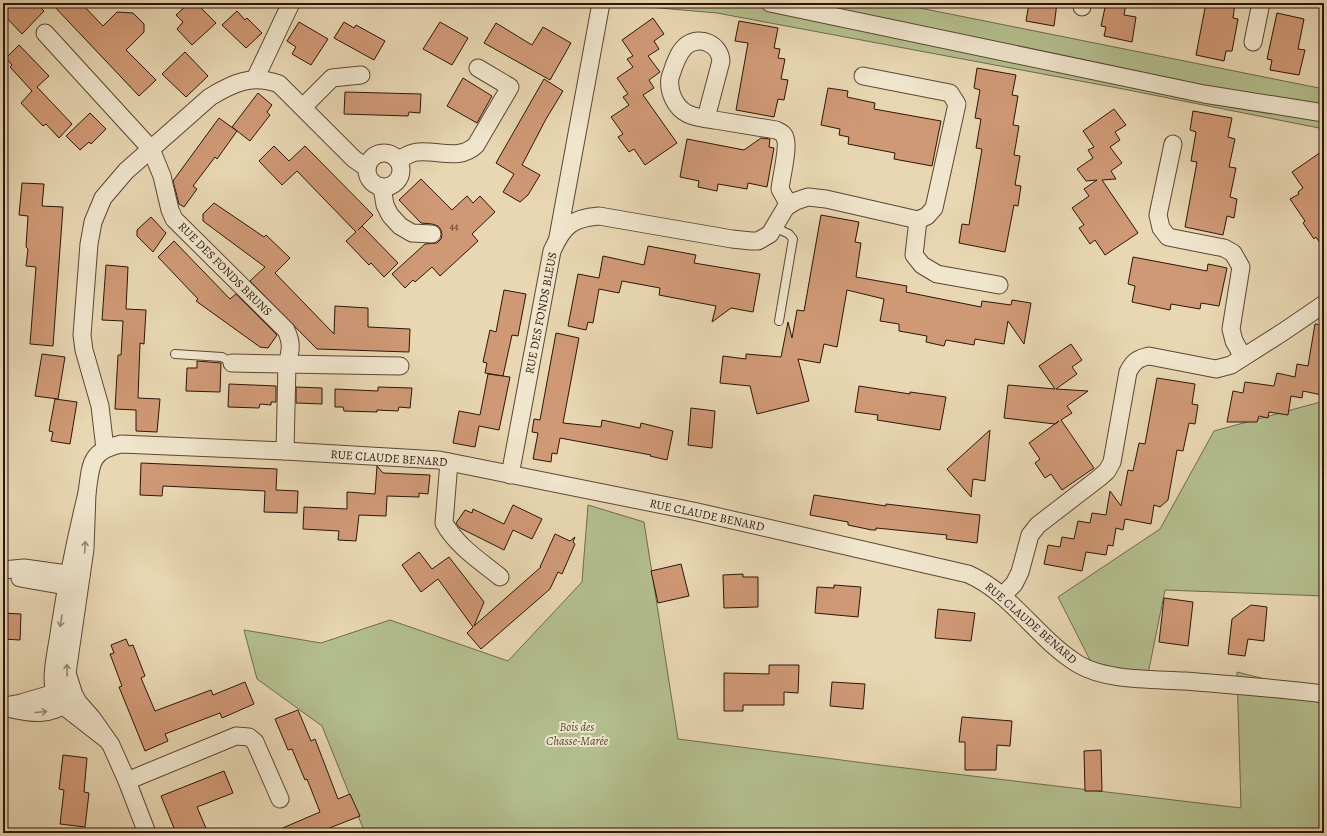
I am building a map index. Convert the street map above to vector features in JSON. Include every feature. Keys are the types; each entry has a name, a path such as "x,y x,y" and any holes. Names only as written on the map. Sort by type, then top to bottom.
{"street":[{"path":"255,79 291,3"},
{"path":"558,236 601,3"},
{"path":"770,3 1204,94 1324,114"},
{"path":"1253,42 1261,3"},
{"name":"RUE DES FONDS BRUNS","path":"45,32 151,149 162,176 170,210 174,219 286,330 290,339 291,351 287,364 285,451"},
{"path":"398,160 418,152 458,154 471,151 476,146 510,87 478,68"},
{"path":"302,107 332,78 361,75"},
{"path":"863,76 950,93 957,104 934,208 926,216 918,220 914,255 922,265 937,274 999,285"},
{"path":"147,833 119,762 106,739 66,696 53,679 53,670 74,582 85,549 87,493 92,463 96,456 105,449 100,406 84,350 82,335 89,244 93,222 103,198 126,171 210,97 238,82 255,79 268,80 279,84 354,159 367,168"},
{"path":"706,118 776,130 782,133 786,138 787,148 780,189 789,205"},
{"path":"1173,144 1158,215 1161,228 1168,237 1224,248 1233,253 1241,267 1231,329 1234,341 1243,357"},
{"path":"380,153 386,153 393,155 398,160 401,172 399,178 394,183 382,187 375,185 370,180 367,168 369,161 374,156 380,153"},
{"path":"382,187 385,205 390,215 400,226 412,233 432,234"},
{"name":"RUE DES FONDS BLEUS","path":"510,475 552,251 558,236 573,222 584,217 599,216 732,239 758,241 765,238 774,227 778,217 786,207 796,201 808,197 918,220"},
{"path":"1002,596 1014,584 1020,572 1030,535 1038,525 1099,478 1112,462 1128,372 1132,364 1140,358 1149,356 1216,369 1231,365 1324,304"},
{"path":"232,363 400,366"},
{"name":"RUE CLAUDE BENARD","path":"105,449 121,444 129,444 439,460 693,511 968,574 993,588 1051,643 1077,664 1090,670 1119,676 1282,688 1324,694"},
{"path":"449,462 444,523 459,545 500,577"},
{"path":"3,571 22,579 74,582"},
{"path":"3,706 66,696"},
{"path":"127,781 236,736 249,737 255,742 280,798"}],"lane":[{"path":"774,227 789,234 792,239 778,320"},
{"path":"175,354 222,357 232,363"}],"green space":[{"path":"602,3 895,3 1324,89 1324,129 1123,89 717,13"},
{"path":"1324,401 1324,596 1165,590 1148,674 1091,662 1058,597 1160,529 1214,431"},
{"name":"Bois des Chasse-Marée","path":"588,505 644,522 678,739 888,766 1241,808 1237,672 1324,694 1324,833 365,833 322,726 257,679 244,630 321,643 390,620 508,661 582,582"}],"building":[{"path":"3,3 36,3 44,11 22,34 3,14"},
{"path":"51,3 81,3 103,26 117,12 133,13 144,24 144,32 126,50 156,80 139,96"},
{"path":"189,3 196,3 216,23 192,45 177,29 183,22 176,15"},
{"path":"1029,3 1057,3 1054,26 1026,21"},
{"path":"1106,3 1126,3 1124,15 1136,17 1132,42 1104,36 1106,27 1101,26"},
{"path":"1206,3 1235,3 1233,18 1238,19 1232,51 1226,51 1224,61 1196,55"},
{"path":"237,11 245,20 247,18 262,33 246,48 222,25"},
{"path":"1277,13 1304,19 1298,49 1305,50 1299,75 1270,70 1272,60 1267,59"},
{"path":"653,18 664,34 654,41 659,49 648,56 660,72 649,80 654,88 643,95 677,143 645,165 634,149 629,152 618,137 623,134 611,117 629,105 623,97 628,94 617,78 633,67 627,59 633,56 622,40"},
{"path":"739,21 778,28 774,48 780,49 778,58 785,59 781,79 788,80 784,100 778,99 774,117 736,110 748,43 735,41"},
{"path":"299,22 328,39 311,65 292,54 296,47 287,41"},
{"path":"344,22 354,28 356,25 385,41 374,60 334,38"},
{"path":"440,22 468,38 452,65 423,49"},
{"path":"496,23 532,45 543,27 571,43 550,80 484,43"},
{"path":"19,45 49,76 37,87 72,124 59,138 46,124 43,126 21,103 32,91 10,67 12,65 6,58"},
{"path":"185,52 208,76 186,97 162,74"},
{"path":"977,68 1016,75 1012,95 1018,96 1013,125 1019,126 1014,155 1020,156 1015,185 1021,186 1018,206 1014,205 1005,252 959,243 962,224 969,225 982,149 976,148 981,119 975,118 980,90 974,88"},
{"path":"463,78 492,96 477,123 447,106"},
{"path":"544,79 563,91 546,119 522,165 540,175 528,195 520,202 503,192 514,174 496,163"},
{"path":"828,88 848,91 847,97 875,103 874,109 941,121 932,166 894,159 895,153 848,144 849,137 839,135 840,129 821,125"},
{"path":"345,92 421,94 420,113 409,112 408,116 344,114"},
{"path":"258,93 272,105 267,112 270,115 250,141 232,127"},
{"path":"1114,109 1126,125 1115,132 1120,140 1110,147 1122,163 1111,171 1116,179 1102,180 1138,233 1105,255 1095,240 1090,244 1079,228 1084,225 1072,208 1089,196 1084,189 1097,180 1086,181 1077,169 1093,158 1088,150 1094,147 1083,131"},
{"path":"1193,111 1232,118 1228,137 1235,139 1229,167 1236,168 1230,197 1237,199 1234,218 1227,216 1223,235 1185,227 1197,162 1191,161 1196,132 1190,130"},
{"path":"90,113 106,129 91,144 89,142 80,150 66,136"},
{"path":"219,118 237,131 217,159 215,157 193,186 197,189 184,207 179,204 173,181"},
{"path":"761,138 770,139 769,147 774,148 767,187 748,183 747,189 718,184 717,191 698,187 699,181 680,177 687,139 744,150"},
{"path":"274,146 289,161 305,146 373,215 362,226 398,263 384,277 371,263 369,265 346,241 356,232 297,171 282,185 259,161"},
{"path":"1324,150 1324,249 1316,237 1314,239 1303,223 1305,221 1290,199 1299,194 1298,192 1303,188 1292,172"},
{"path":"421,179 452,210 467,196 473,203 480,196 495,212 472,234 478,241 440,276 432,267 415,282 413,280 405,288 392,274 425,244 437,243 441,239 442,235 438,226 421,223 399,200"},
{"path":"22,183 44,184 42,206 63,207 53,346 30,344 36,267 26,266 28,249 26,247 28,216 19,215"},
{"path":"214,203 264,237 266,235 290,258 275,273 334,334 335,306 368,308 368,327 410,329 409,352 317,349 250,281 265,267 203,221 203,214"},
{"path":"821,215 859,222 855,242 861,243 856,277 907,286 906,292 981,307 982,301 1011,305 1012,300 1031,303 1024,344 1008,321 1004,344 975,339 974,345 946,340 944,346 926,342 927,336 899,331 899,324 880,321 884,299 847,290 837,347 824,344 820,363 798,359 809,401 757,414 750,386 720,383 723,356 746,359 746,354 781,357 788,322 792,338 797,310 804,311"},
{"path":"151,217 166,233 153,252 137,236 137,230"},
{"path":"174,241 230,299 236,294 277,335 268,348 260,347 196,301 198,299 158,257"},
{"path":"648,246 696,255 694,263 760,274 753,312 731,308 712,322 716,306 659,295 660,288 622,281 619,293 599,289 593,323 588,322 586,330 568,326 578,274 599,278 603,256 644,265"},
{"path":"1133,257 1207,271 1208,264 1227,268 1219,306 1201,303 1200,309 1171,304 1170,310 1132,302 1135,286 1128,284"},
{"path":"106,265 128,267 126,309 146,310 144,344 140,343 138,398 160,399 157,432 136,431 136,410 115,409 118,355 121,355 123,321 102,320"},
{"path":"504,290 526,294 518,336 512,335 503,376 485,373 487,363 483,362 490,330 496,332"},
{"path":"1315,324 1324,325 1324,386 1322,395 1303,391 1302,398 1291,396 1288,415 1269,412 1268,418 1259,416 1257,422 1227,422 1233,391 1243,393 1245,382 1274,386 1277,373 1295,377 1297,364 1308,366"},
{"path":"556,333 579,338 563,423 601,427 602,420 640,428 641,423 673,431 667,460 650,456 651,455 560,438 557,454 552,453 551,462 533,459 538,433 532,432 534,419 540,420"},
{"path":"1071,344 1082,360 1072,367 1077,374 1056,389 1088,391 1067,406 1072,413 1061,420 1094,468 1062,490 1051,474 1045,478 1035,463 1040,459 1029,443 1055,424 1004,418 1008,385 1055,389 1039,366"},
{"path":"42,354 65,357 58,399 35,396"},
{"path":"197,361 221,363 220,392 186,391 187,368 197,368"},
{"path":"488,374 510,377 499,430 479,426 475,447 453,443 459,411 480,415"},
{"path":"1157,378 1195,384 1192,404 1198,405 1195,424 1189,423 1183,451 1177,450 1168,500 1160,507 1154,505 1151,524 1125,519 1123,530 1116,528 1113,546 1108,545 1106,555 1086,552 1082,571 1044,564 1048,545 1060,547 1062,537 1074,539 1078,521 1090,523 1092,513 1106,515 1110,491 1121,506 1128,470 1133,471 1139,443 1145,444"},
{"path":"229,384 276,386 276,402 271,402 271,405 260,404 259,408 228,407"},
{"path":"859,386 910,394 910,392 946,397 940,430 877,420 878,415 855,412"},
{"path":"296,387 322,388 322,404 296,403"},
{"path":"378,387 412,388 410,408 399,407 398,411 377,410 377,412 344,411 343,407 335,407 335,389 378,391"},
{"path":"55,399 77,402 70,444 51,441 53,432 49,431"},
{"path":"691,408 715,411 712,448 688,445"},
{"path":"990,430 985,481 973,479 971,497 947,469"},
{"path":"141,463 277,469 276,490 298,491 297,513 264,512 265,491 163,486 162,496 140,495"},
{"path":"377,466 383,473 430,475 428,494 419,493 419,497 387,496 386,516 359,515 356,541 338,540 339,531 303,529 304,507 347,509 347,492 375,494"},
{"path":"814,495 886,506 886,504 980,515 977,543 946,539 947,535 876,528 876,530 872,530 848,525 848,522 810,515"},
{"path":"513,505 542,519 532,539 513,530 504,550 460,528 456,523 465,510 472,513 473,509 504,524"},
{"path":"555,534 570,541 575,537 573,542 575,544 562,574 558,572 550,589 481,649 467,633 473,627 438,579 421,592 402,565 419,552 432,569 449,557 484,602 474,626 541,567"},
{"path":"681,564 689,596 658,603 651,571"},
{"path":"743,574 743,577 758,577 758,607 724,608 723,575"},
{"path":"834,585 861,587 858,617 815,613 817,587 834,588"},
{"path":"1164,598 1193,602 1188,646 1159,642"},
{"path":"1251,605 1267,607 1264,641 1248,639 1245,656 1228,654 1232,619"},
{"path":"938,609 975,613 971,641 935,638"},
{"path":"3,613 21,614 20,640 3,639"},
{"path":"126,639 129,646 133,645 145,676 141,678 155,711 211,690 213,695 245,682 254,704 222,718 220,713 165,734 168,741 145,751 119,687 122,686 110,654 114,653 111,645"},
{"path":"769,665 799,665 798,693 784,692 784,705 743,705 743,711 724,711 724,673 769,674"},
{"path":"832,682 865,684 863,709 830,706"},
{"path":"298,710 311,741 315,739 338,799 350,794 360,816 327,829 329,833 271,833 320,812 307,779 305,780 292,749 288,750 275,719"},
{"path":"962,717 1012,721 1010,746 997,745 996,770 965,770 965,742 959,742"},
{"path":"1101,750 1102,791 1085,791 1084,751"},
{"path":"63,755 87,758 84,792 89,793 85,827 60,824 64,790 59,789"},
{"path":"224,771 233,793 197,807 208,833 176,833 161,796"}]}
